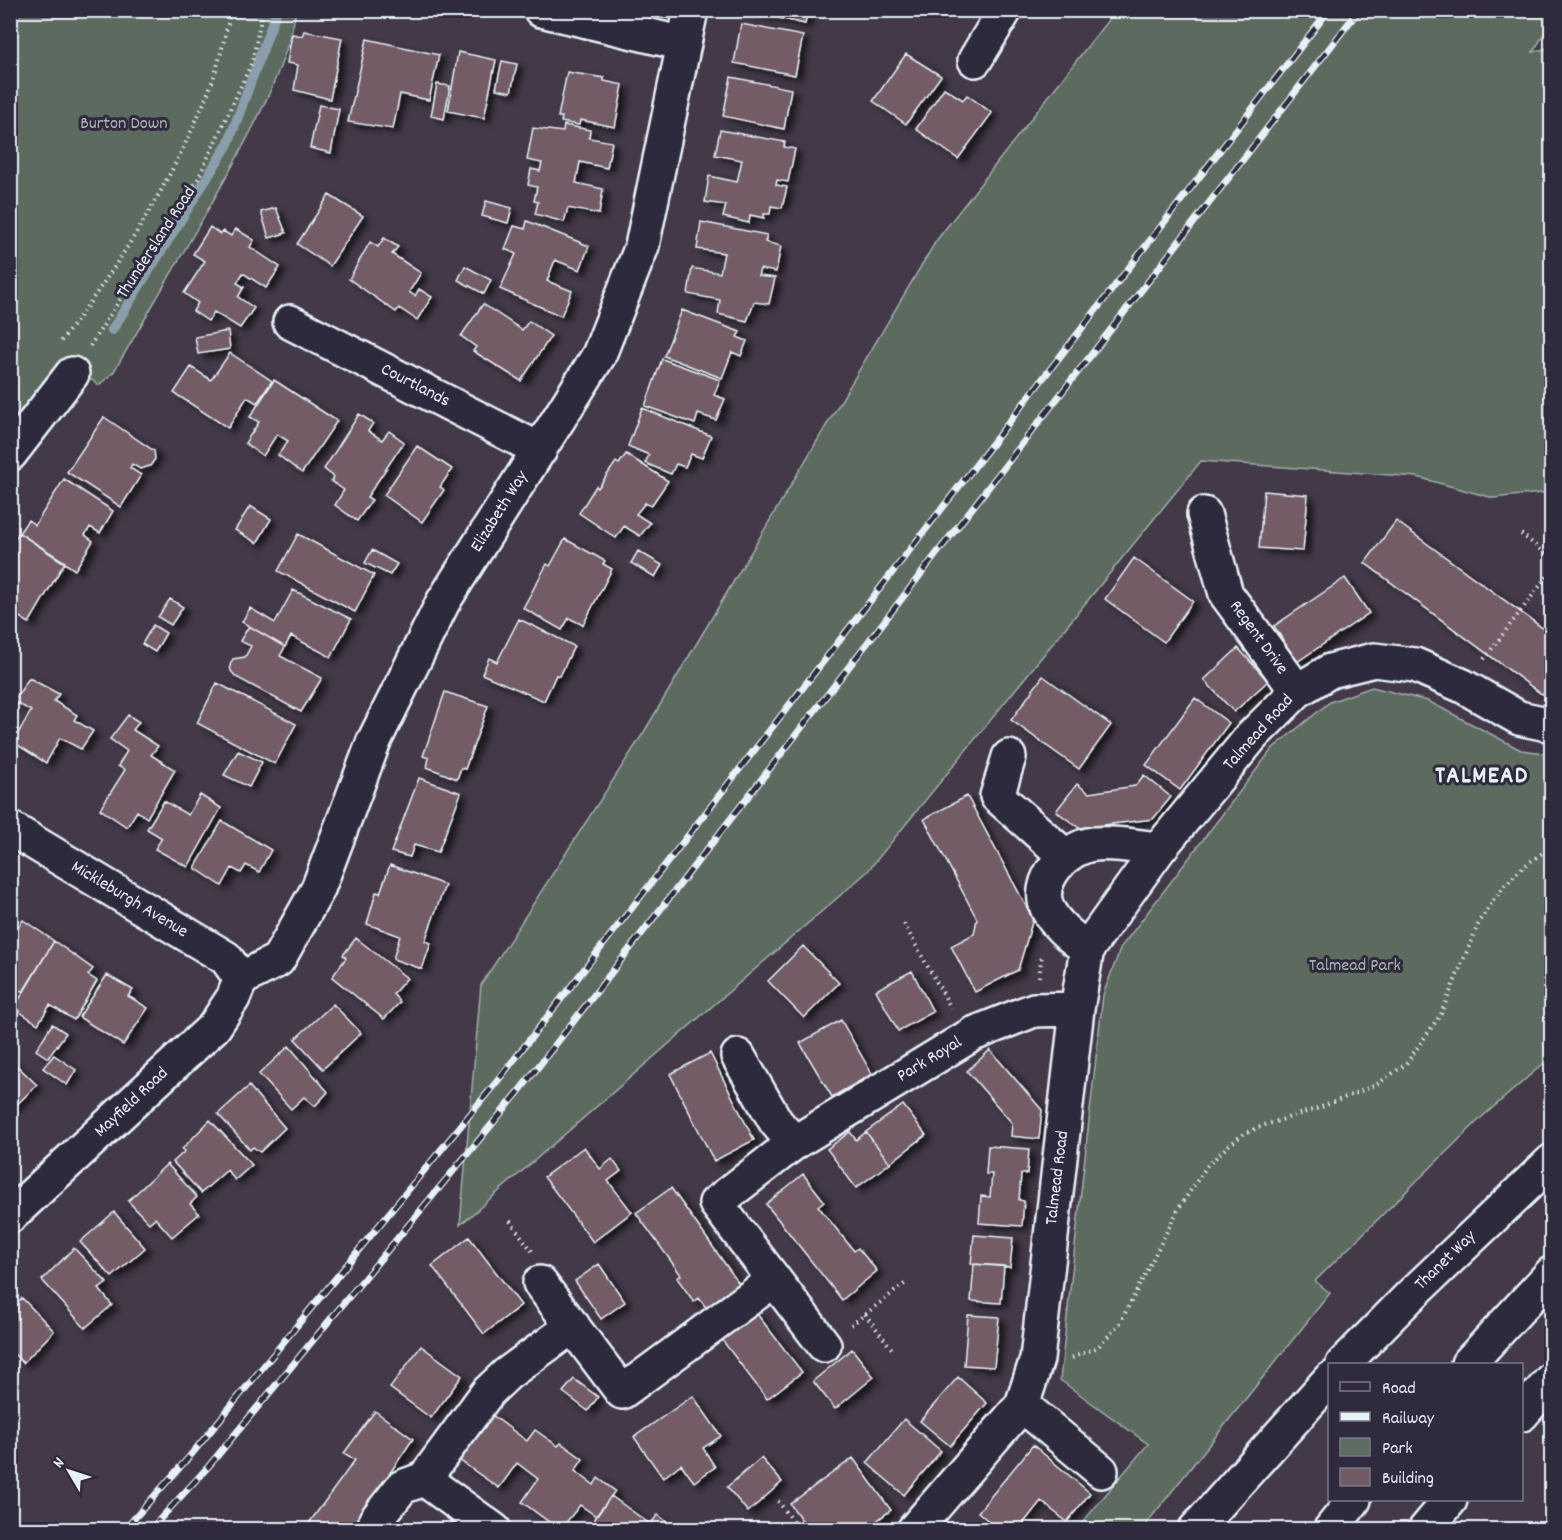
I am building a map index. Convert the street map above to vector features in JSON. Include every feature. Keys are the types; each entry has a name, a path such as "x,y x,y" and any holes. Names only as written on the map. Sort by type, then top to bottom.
{"main road":[{"path":"541,10 684,44"},
{"name":"Elizabeth Way","path":"241,979 278,960 318,889 374,741 443,602 599,355 642,246 691,10"},
{"path":"975,60 1005,10"},
{"name":"Courtlands","path":"290,322 540,450"},
{"path":"10,454 63,362"},
{"name":"Regent Drive","path":"1204,514 1226,594 1297,691"},
{"name":"Talmead Road","path":"914,1530 1022,1405 1037,1359 1077,1010 1087,949 1159,849 1252,736 1297,691 1330,671 1374,660 1415,664 1463,686 1520,718 1551,725"},
{"path":"1009,756 997,796 1065,856"},
{"name":"Mickleburgh Avenue","path":"10,828 226,958 241,979"},
{"path":"1087,949 1065,932 1048,909 1045,892 1052,870 1065,856 1092,844 1159,849"},
{"name":"Mayfield Road","path":"10,1216 214,1027 233,998 241,979"},
{"name":"Park Royal","path":"824,1345 716,1203 794,1143 968,1037 1034,1010 1077,1010"},
{"path":"738,1056 776,1122 794,1143"},
{"name":"Thanet Way","path":"1345,1363 1409,1297 1551,1161"},
{"path":"1470,1363 1551,1273"},
{"path":"540,1282 622,1392 774,1280"},
{"path":"376,1520 402,1487 424,1479 488,1392 507,1374 573,1326"},
{"path":"1523,1412 1551,1379"},
{"path":"1195,1530 1328,1380"},
{"path":"1022,1405 1101,1471"},
{"path":"424,1479 494,1530"},
{"path":"1330,1530 1353,1501"},
{"path":"1425,1530 1449,1501"}],"path":[{"path":"63,362 83,312 167,182 210,89 231,10"},
{"name":"Thundersland Road","path":"63,362 198,179 252,62 263,10"},
{"path":"1521,534 1551,558"},
{"path":"1463,686 1551,570"},
{"path":"1037,1359 1071,1359 1098,1347 1120,1323 1179,1208 1207,1166 1229,1145 1245,1133 1264,1125 1296,1117 1366,1089 1406,1064 1441,1014 1480,920 1504,886 1551,846"},
{"path":"1034,1010 1048,909"},
{"path":"904,924 968,1037"},
{"path":"824,1345 907,1282"},
{"path":"865,1314 892,1349"},
{"path":"778,1501 800,1530"}],"green space":[{"name":"Burton Down","path":"11,11 296,11 282,62 259,116 232,168 113,373 99,385 68,364 11,435"},
{"path":"1115,11 1551,11 1551,23 1533,52 1551,47 1551,492 1493,498 1417,477 1201,461 867,872 460,1225 481,985 644,732 936,241"},
{"name":"Talmead Park","path":"1372,687 1428,701 1521,750 1551,754 1551,1057 1482,1117 1315,1281 1330,1293 1142,1529 1077,1529 1148,1444 1060,1380 1103,995 1121,947 1273,748 1330,702"}],"building":[{"path":"744,10 808,10 805,24"},
{"path":"741,24 803,36 795,75 734,63"},
{"path":"304,31 342,38 330,99 294,90 298,65 287,63 292,34 302,36"},
{"path":"367,39 439,55 429,100 400,94 393,129 348,122"},
{"path":"458,52 496,60 484,118 448,111"},
{"path":"906,54 941,76 906,124 873,101"},
{"path":"502,61 517,64 511,92 496,89"},
{"path":"567,72 604,78 604,81 623,85 615,127 580,120 579,125 561,122 562,117 558,117"},
{"path":"731,77 791,89 784,129 723,116"},
{"path":"437,84 450,86 444,119 431,116"},
{"path":"944,88 963,100 967,95 992,113 958,159 916,129"},
{"path":"319,105 339,109 331,153 310,148"},
{"path":"564,125 590,130 589,138 612,142 607,168 580,162 576,183 603,189 599,214 568,208 564,222 535,214 538,202 534,201 537,187 528,185 531,169 540,171 542,163 527,160 533,128 563,132"},
{"path":"720,130 785,142 784,147 795,149 788,182 777,180 776,185 787,187 782,208 771,206 770,214 764,214 764,218 750,215 749,223 723,217 726,205 705,202 709,176 737,182 742,160 715,155"},
{"path":"329,195 363,216 330,266 297,244"},
{"path":"486,201 512,208 508,223 482,216"},
{"path":"276,208 286,233 269,238 261,212"},
{"path":"527,221 589,246 580,270 555,260 547,281 572,291 561,316 500,289 516,254 505,249 514,226 525,229"},
{"path":"701,222 767,235 765,242 781,246 776,272 760,269 758,276 775,278 769,304 754,302 747,321 718,314 720,300 688,294 692,268 720,273 724,253 697,249"},
{"path":"210,227 220,234 223,231 231,236 236,229 254,240 250,247 280,267 266,288 243,273 237,283 244,287 238,297 254,308 240,328 214,312 208,321 193,311 198,303 184,293 205,261 193,254"},
{"path":"384,238 398,247 392,254 421,273 409,292 415,296 419,289 432,297 417,320 399,308 396,312 349,279 370,242 378,247"},
{"path":"465,266 491,280 484,294 458,280"},
{"path":"483,304 522,330 529,321 551,336 521,381 473,351 476,347 461,336"},
{"path":"682,310 740,332 737,337 747,341 741,356 732,352 722,378 664,356"},
{"path":"228,331 230,349 198,354 195,337"},
{"path":"230,353 272,381 257,403 247,397 228,428 174,393 191,367 211,380"},
{"path":"662,359 720,380 714,395 725,399 716,420 698,414 695,424 645,406"},
{"path":"274,380 337,421 302,473 278,455 288,441 277,434 263,456 245,443 259,422 250,417"},
{"path":"642,408 711,436 702,458 691,454 685,467 676,464 671,474 645,463 649,455 628,446"},
{"path":"359,414 373,423 368,431 382,440 389,431 404,442 367,497 372,500 357,521 335,505 344,490 331,481 334,477 324,469"},
{"path":"104,417 154,451 155,459 150,466 140,469 132,464 130,468 141,475 121,507 67,472"},
{"path":"417,446 452,469 440,487 444,490 422,522 384,495"},
{"path":"626,454 668,481 651,506 645,503 636,514 650,523 640,536 624,526 616,538 579,513 596,486 598,488 616,462 619,464"},
{"path":"64,479 113,511 100,533 90,527 85,535 93,541 75,570 19,533 28,520 35,525"},
{"path":"1264,491 1308,495 1303,551 1259,548"},
{"path":"250,506 271,519 257,543 235,530"},
{"path":"1396,521 1552,635 1552,697 1540,693 1365,563"},
{"path":"19,533 65,562 29,623 10,611 10,562 16,553 10,550 10,546"},
{"path":"298,534 374,575 355,612 278,571"},
{"path":"565,539 605,561 603,564 612,569 583,625 569,618 562,630 523,608 547,564 550,566"},
{"path":"372,550 397,564 390,575 365,563"},
{"path":"638,551 662,565 655,577 631,563"},
{"path":"1134,558 1193,601 1164,642 1105,599"},
{"path":"1345,578 1369,613 1297,662 1274,626"},
{"path":"293,590 351,619 331,657 291,636 285,647 242,622 250,608 275,623"},
{"path":"170,599 183,607 171,625 158,617"},
{"path":"519,619 574,646 560,676 556,675 544,701 482,674 489,658 497,662"},
{"path":"153,625 166,633 155,652 142,644"},
{"path":"249,626 285,647 280,656 322,678 301,712 236,677 231,671 230,665 233,659 245,657 251,646 240,641"},
{"path":"1238,648 1268,681 1234,712 1204,680"},
{"path":"1043,676 1111,725 1079,769 1011,720"},
{"path":"29,678 59,694 54,701 77,715 74,720 93,731 81,749 60,738 46,763 13,742 31,711 14,701"},
{"path":"217,683 296,724 275,764 197,723"},
{"path":"445,692 488,706 465,769 461,768 457,779 427,767 429,758 423,756"},
{"path":"1195,698 1229,723 1180,790 1146,765"},
{"path":"128,715 139,722 133,730 158,746 151,755 175,770 147,818 137,811 127,827 100,809 125,770 118,766 127,751 110,739"},
{"path":"238,751 262,762 249,787 224,775"},
{"path":"1144,775 1171,797 1153,819 1079,828 1056,811 1077,784 1089,793 1135,786"},
{"path":"419,778 461,793 438,852 414,845 410,857 391,852"},
{"path":"200,795 221,808 188,867 155,849 162,838 147,829 164,801 188,815"},
{"path":"967,796 1033,919 1018,970 975,992 951,946 974,934 977,919 924,819"},
{"path":"222,821 271,850 259,872 246,865 241,873 232,868 222,886 195,868"},
{"path":"390,865 445,885 425,941 431,943 422,969 393,959 400,936 367,924 376,892 380,893"},
{"path":"23,920 54,941 23,992 10,983 10,939"},
{"path":"356,938 407,978 393,994 400,1002 384,1019 332,977 346,958 343,955"},
{"path":"54,941 93,969 88,975 97,981 74,1020 50,1005 38,1024 14,1008"},
{"path":"803,946 839,983 804,1018 768,981"},
{"path":"912,971 933,1012 898,1031 876,990"},
{"path":"107,975 133,990 128,996 148,1008 123,1045 79,1017"},
{"path":"333,1004 361,1033 323,1069 295,1039"},
{"path":"841,1020 872,1074 832,1097 800,1043"},
{"path":"52,1024 66,1033 48,1058 36,1050"},
{"path":"289,1046 328,1092 315,1106 304,1097 291,1109 259,1074"},
{"path":"990,1050 1042,1110 1039,1139 1011,1136 1012,1123 967,1071"},
{"path":"710,1053 754,1140 714,1161 670,1074"},
{"path":"54,1055 76,1070 67,1085 43,1068"},
{"path":"10,1059 37,1085 10,1111"},
{"path":"249,1086 285,1128 260,1152 253,1147 250,1150 218,1114"},
{"path":"903,1105 926,1135 890,1163 866,1132"},
{"path":"210,1120 252,1165 235,1180 227,1170 201,1193 173,1162 185,1151 182,1149"},
{"path":"850,1132 856,1140 866,1132 890,1163 856,1188 827,1149"},
{"path":"988,1146 1029,1149 1027,1174 1021,1174 1019,1200 1024,1201 1022,1226 979,1223 981,1196 990,1197 992,1174 986,1174"},
{"path":"584,1147 600,1169 612,1159 621,1171 608,1181 632,1212 593,1242 544,1177"},
{"path":"167,1164 197,1197 190,1204 199,1214 172,1237 155,1218 149,1223 128,1201"},
{"path":"803,1174 824,1201 818,1206 854,1251 858,1248 877,1271 842,1300 766,1204"},
{"path":"671,1188 740,1285 707,1309 699,1298 694,1302 677,1278 681,1275 636,1213"},
{"path":"114,1212 145,1248 112,1277 80,1242"},
{"path":"974,1235 1013,1238 1010,1267 971,1264"},
{"path":"469,1237 521,1305 484,1334 432,1266"},
{"path":"74,1248 107,1283 99,1289 112,1305 85,1328 42,1280"},
{"path":"599,1264 625,1302 601,1319 575,1281"},
{"path":"974,1264 1004,1266 1001,1303 971,1301"},
{"path":"22,1298 54,1331 23,1363 10,1350 10,1309"},
{"path":"754,1310 802,1372 767,1399 719,1336"},
{"path":"968,1315 999,1317 994,1367 964,1365"},
{"path":"421,1346 462,1376 431,1418 390,1388"},
{"path":"852,1349 874,1377 835,1409 813,1381"},
{"path":"958,1377 987,1403 950,1446 920,1421"},
{"path":"574,1379 598,1397 588,1411 563,1392"},
{"path":"693,1396 721,1436 703,1448 715,1467 694,1482 681,1464 663,1478 634,1437"},
{"path":"375,1411 413,1439 356,1523 362,1528 304,1530 355,1460 344,1453"},
{"path":"492,1415 527,1441 535,1430 558,1446 561,1443 583,1459 575,1471 594,1485 598,1478 615,1491 596,1516 580,1505 560,1530 522,1502 538,1479 517,1463 499,1488 459,1460"},
{"path":"904,1419 941,1451 904,1495 867,1463"},
{"path":"1033,1445 1090,1493 1067,1522 1041,1501 1018,1530 999,1530 978,1512"},
{"path":"761,1458 782,1482 748,1512 727,1487"},
{"path":"853,1458 891,1510 864,1530 809,1530 790,1504"},
{"path":"611,1496 650,1524 658,1515 677,1530 587,1530"}],"waterway":[{"path":"112,330 228,144 277,10"}],"railway":[{"path":"124,1530 190,1456 499,1079 1329,10"},
{"path":"150,1530 208,1467 517,1094 1359,10"}],"district":[{"name":"TALMEAD","path":"1482,777"}]}
